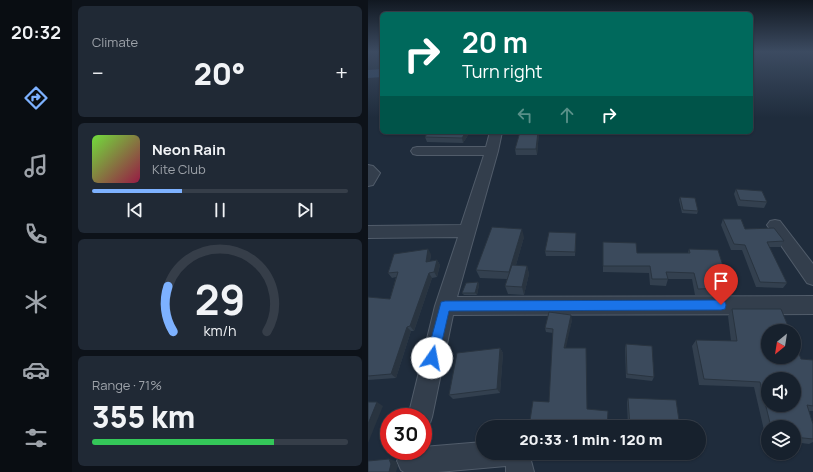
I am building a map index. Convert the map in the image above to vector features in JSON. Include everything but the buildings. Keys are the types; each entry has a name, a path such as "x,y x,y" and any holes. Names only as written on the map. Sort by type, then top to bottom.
{"street":[{"path":"422,408 445,306 492,151 496,134"},
{"path":"417,151 492,151"},
{"path":"368,169 374,173 368,182"},
{"path":"775,225 813,278"},
{"path":"368,232 467,231"},
{"path":"445,306 813,305"},
{"path":"410,461 476,456"},
{"path":"518,460 520,472"}],"route":[{"path":"432,358 445,306 721,305"}]}
